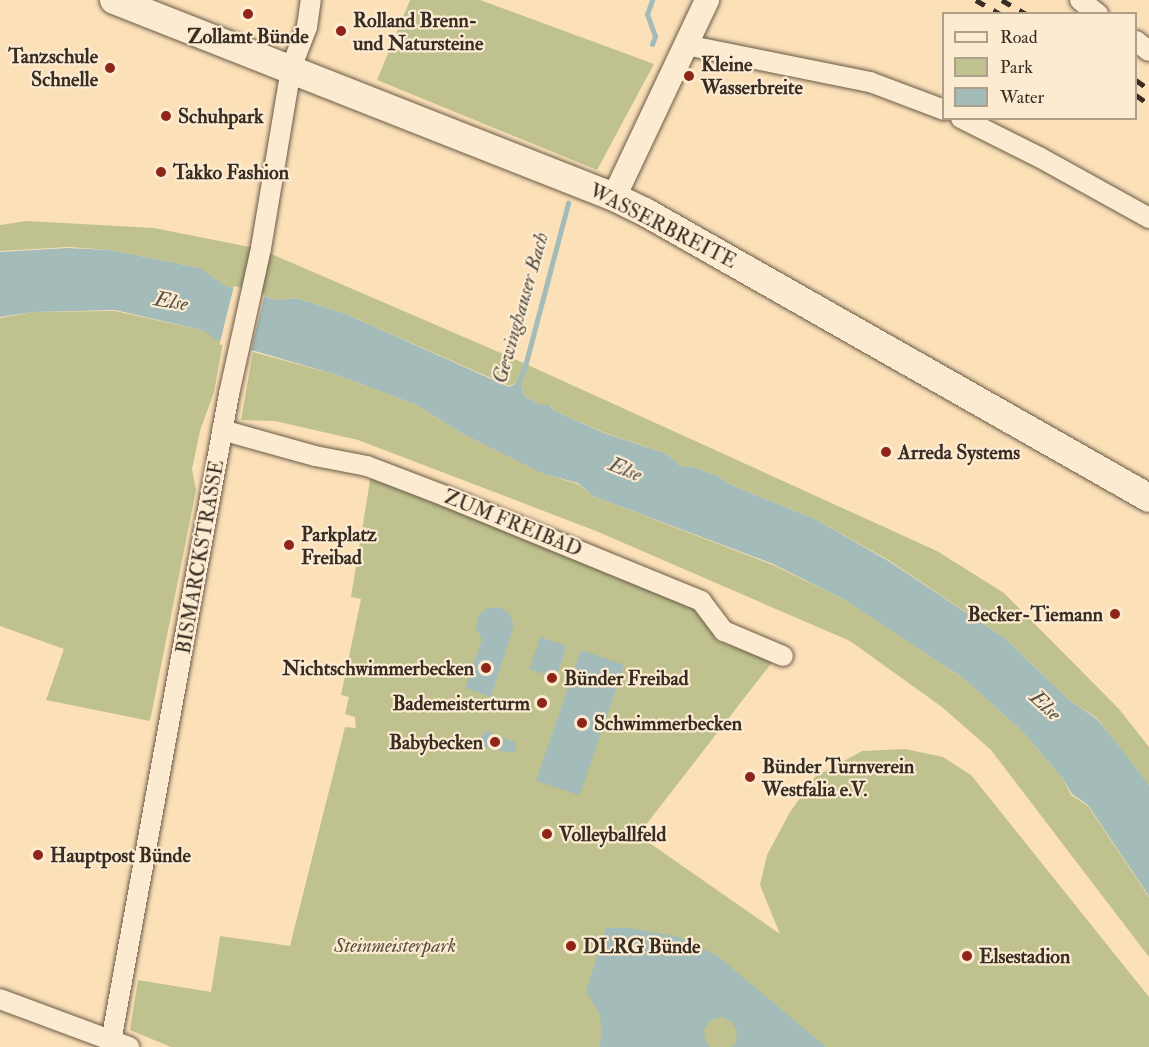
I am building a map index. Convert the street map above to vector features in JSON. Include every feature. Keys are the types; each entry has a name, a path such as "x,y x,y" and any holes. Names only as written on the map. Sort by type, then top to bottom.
{"main road":[{"name":"WASSERBREITE","path":"114,0 614,197 655,217 1149,498"}],"street":[{"name":"BISMARCKSTRASSE","path":"117,1045 222,430 258,263 291,68 307,27 311,0"},
{"path":"614,197 706,0"},
{"path":"1080,0 1095,12"},
{"path":"1137,42 1149,51"},
{"path":"686,45 870,82 942,109"},
{"path":"965,120 1039,157 1149,218"},
{"name":"ZUM FREIBAD","path":"222,430 315,456 367,466 446,496 701,601 724,631 783,656"},
{"path":"0,999 117,1045"}],"green space":[{"path":"410,0 480,0 654,64 597,170 377,80"},
{"path":"27,221 154,228 260,249 251,293 226,286 200,268 110,250 68,247 0,251 0,225"},
{"path":"262,250 508,356 937,551 1004,593 1119,709 1149,747 1149,785 1097,718 1069,700 1006,639 890,561 817,520 736,487 715,475 694,467 680,466 667,454 605,433 555,411 550,405 541,405 524,396 521,381 509,386 346,314 296,298 277,300 252,293"},
{"path":"115,311 202,330 223,342 214,392 200,431 192,469 196,490 150,721 46,700 64,649 0,626 0,318 33,312"},
{"path":"253,352 337,375 417,405 461,433 545,474 578,484 593,496 773,565 845,600 962,677 1022,731 1063,779 1071,795 1088,806 1149,897 1149,957 991,750 942,707 850,641 596,531 358,440 275,421 241,420"},
{"name":"Steinmeisterpark","path":"371,475 693,603 717,641 773,661 638,835 780,934 760,885 767,855 790,812 815,777 862,751 905,749 943,757 971,775 1149,997 1149,1047 171,1047 130,1030 138,980 211,992 220,936 290,946 345,727 356,728 355,717 345,714 349,697 341,695 361,599 351,597"}],"water":[{"name":"Else","path":"67,248 110,250 200,268 226,286 277,300 296,298 346,314 509,387 521,381 524,396 541,405 549,405 555,411 604,433 667,454 680,466 694,467 715,475 736,487 817,520 890,562 1006,639 1069,700 1097,719 1112,737 1149,785 1149,896 1088,805 1072,794 1063,779 1022,731 962,677 845,600 773,564 593,496 578,483 544,474 461,433 417,405 337,375 217,340 202,330 115,310 33,312 0,317 0,252"},
{"name":"Nichtschwimmerbecken","path":"499,607 509,613 514,625 491,697 465,688 482,640 476,628 478,616 487,608"},
{"path":"540,637 567,646 556,678 529,669"},
{"name":"Schwimmerbecken","path":"581,650 624,665 580,795 536,780"},
{"name":"Babybecken","path":"486,731 516,743 515,753 484,746 481,736"},
{"path":"606,928 630,928 679,937 719,957 826,1047 732,1047 736,1042 737,1031 732,1022 722,1017 711,1020 704,1029 705,1040 710,1047 599,1047 602,1036 600,1015 586,991"}],"pier":[{"path":"234,286 265,294 251,352 219,344"}],"waterway":[{"name":"Gewinghauser Bach","path":"652,0 647,14 655,36 652,44"},
{"name":"Gewinghauser Bach","path":"517,386 525,366 568,203"}],"railway":[{"path":"976,0 997,12"},
{"path":"1002,0 1023,12"},
{"path":"1137,81 1149,89"},
{"path":"1137,96 1149,104"}],"place":[{"name":"Zollamt Bünde","path":"248,14"},
{"name":"Rolland Brenn- und Natursteine","path":"341,31"},
{"name":"Tanzschule Schnelle","path":"110,68"},
{"name":"Kleine Wasserbreite","path":"689,76"},
{"name":"Schuhpark","path":"166,116"},
{"name":"Takko Fashion","path":"161,172"},
{"name":"Arreda Systems","path":"886,452"},
{"name":"Parkplatz Freibad","path":"289,545"},
{"name":"Becker-Tiemann","path":"1115,614"},
{"name":"Nichtschwimmerbecken","path":"486,668"},
{"name":"Bünder Freibad","path":"552,678"},
{"name":"Bademeisterturm","path":"542,703"},
{"name":"Schwimmerbecken","path":"582,723"},
{"name":"Babybecken","path":"495,742"},
{"name":"Bünder Turnverein Westfalia e.V.","path":"750,777"},
{"name":"Volleyballfeld","path":"547,834"},
{"name":"Hauptpost Bünde","path":"38,855"},
{"name":"DLRG Bünde","path":"571,946"},
{"name":"Elsestadion","path":"967,956"}]}
